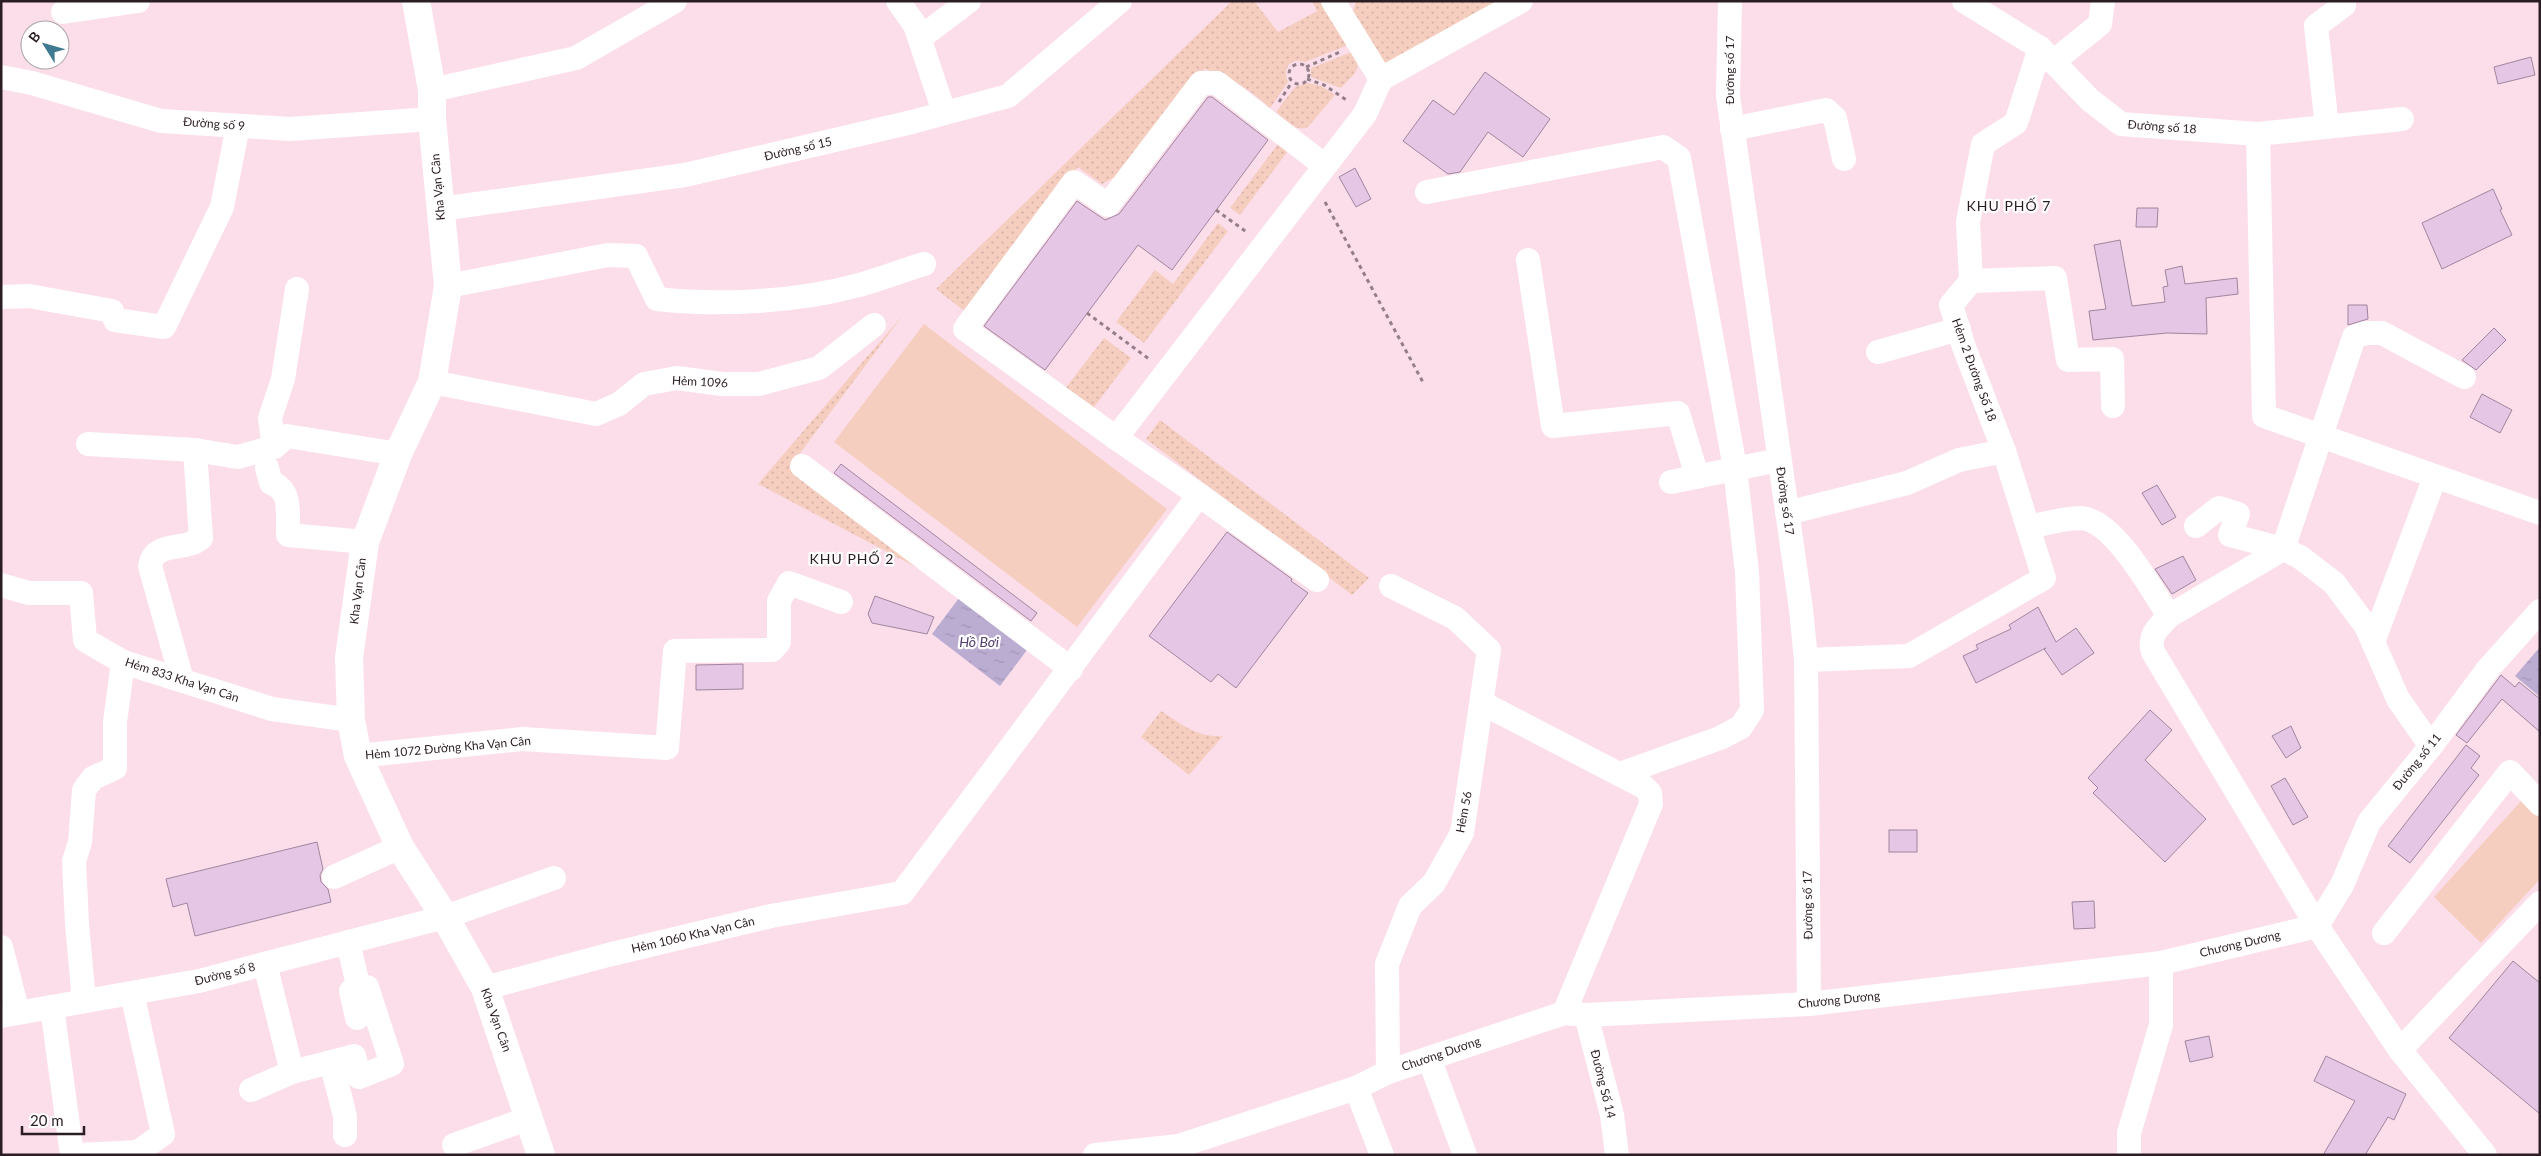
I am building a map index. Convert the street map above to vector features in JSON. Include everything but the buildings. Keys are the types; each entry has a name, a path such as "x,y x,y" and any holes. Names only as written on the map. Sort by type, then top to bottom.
{"main road":[{"name":"Kha Vạn Cân","path":"422,3 432,90 432,120 448,286 432,382 398,454 365,542 349,658 351,720 358,756 400,847 445,917 485,988 541,1155"}],"street":[{"path":"63,12 138,1"},
{"path":"432,90 576,58 675,1"},
{"path":"898,1 915,24 944,112"},
{"path":"920,38 969,1"},
{"name":"Đường số 15","path":"440,209 685,175 912,122 1008,96 1120,1"},
{"path":"1333,1 1381,79"},
{"path":"1116,438 1365,114 1381,79 1520,1"},
{"name":"Đường số 17","path":"1730,1 1728,96 1806,660 1809,1004"},
{"name":"Đường số 18","path":"1965,1 2047,55 2090,100 2121,124 2258,134 2402,119"},
{"path":"2103,1 2100,24 2047,55 2016,124 1983,144 1968,222 1971,281 2055,278 2068,360 2112,359 2113,406"},
{"path":"2328,127 2316,26 2344,5 2344,1"},
{"name":"Đường số 9","path":"1,78 32,83 161,121 290,129 432,120"},
{"path":"1318,580 965,329 1074,182 1108,205 1201,83 1217,83 1319,172"},
{"path":"1732,128 1826,110 1835,118 1844,159"},
{"path":"1,297 29,296 112,311 115,320 164,327 222,207 238,126"},
{"path":"2258,134 2264,416 2540,514"},
{"path":"1427,192 1663,147 1679,158 1735,468 1747,572 1752,710 1740,727 1720,738 1620,774"},
{"path":"448,286 608,255 636,256 657,299 689,303 737,302 807,295 855,286 924,264"},
{"path":"1528,260 1553,426 1678,413 1697,476"},
{"name":"Hẻm 2 Đường Số 18","path":"1806,660 1908,656 2044,578 2004,451 1951,305 1971,281"},
{"path":"297,289 284,379 270,418 271,483 281,486 286,492 288,535 365,542"},
{"name":"Hẻm 1096","path":"432,382 596,414 618,404 644,384 678,378 722,384 759,384 818,368 874,324"},
{"path":"1878,352 1959,329"},
{"path":"2464,377 2382,333 2366,333 2354,337 2283,549 2169,616 2153,634 2150,641 2153,652 2317,926 2400,1050 2485,1155"},
{"path":"270,458 287,436 398,454"},
{"path":"88,444 195,450 238,457 270,458"},
{"path":"182,680 150,566 151,558 156,553 172,546 195,542 201,538 195,450"},
{"path":"1787,513 1907,483 1959,460 2004,451"},
{"path":"1671,482 1779,460"},
{"path":"802,466 1070,669 1199,495"},
{"path":"2373,642 2435,476"},
{"path":"2196,526 2220,508 2238,514 2230,535 2283,549 2300,557 2334,583 2366,626 2398,699 2431,746"},
{"path":"2028,527 2081,518 2097,522 2132,559 2169,616"},
{"name":"Hẻm 1072 Đường Kha Vạn Cân","path":"358,756 522,739 667,748 675,651 772,650 778,642 780,601 789,583 841,602"},
{"name":"Hẻm 833 Kha Vạn Cân","path":"1,585 29,593 81,593 85,640 123,662 272,709 351,720"},
{"name":"Hẻm 56","path":"1388,1072 1387,964 1410,906 1434,883 1462,834 1488,650 1455,618 1391,586"},
{"name":"Đường số 11","path":"2317,926 2342,885 2369,822 2431,746 2488,669 2540,612"},
{"path":"84,1001 74,861 80,842 84,790 93,778 115,768 115,722 123,662"},
{"name":"Hẻm 1060 Kha Vạn Cân","path":"485,988 608,955 771,916 902,892 1070,669"},
{"path":"1482,703 1620,774 1644,787 1650,793 1651,804 1574,1014"},
{"path":"2384,934 2510,772 2540,804"},
{"path":"334,877 400,847"},
{"name":"Đường số 8","path":"10,1015 199,981 445,917 554,878"},
{"path":"2400,1050 2540,903"},
{"name":"Chương Dương","path":"1095,1155 1179,1146 1356,1088 1388,1072 1429,1058 1574,1014 1809,1004 2161,963 2317,926"},
{"path":"251,1090 292,1072 354,1056 359,1077 392,1064 370,987 348,942"},
{"path":"1,947 10,1015"},
{"path":"2129,1155 2129,1133 2161,1025 2161,963"},
{"path":"265,964 292,1072"},
{"path":"358,1018 351,991 370,987"},
{"path":"78,1155 138,1154 163,1134 132,993"},
{"path":"52,1007 72,1155"},
{"name":"Đường Số 14","path":"1574,1014 1612,1115 1617,1155"},
{"path":"1429,1058 1465,1155"},
{"path":"330,1062 345,1116 345,1135"},
{"path":"1356,1088 1382,1155"},
{"path":"454,1145 530,1118"}],"path":[{"path":"1306,67 1309,72 1307,79 1297,84 1289,78 1288,72 1295,64 1306,67 1360,45"},
{"path":"1307,79 1337,92 1365,114"},
{"path":"1319,172 1424,384"},
{"path":"1216,210 1264,244"},
{"path":"1087,313 1166,372"}],"shaded area":[{"path":"1232,1 1254,1 1278,32 1317,11 1312,1 1326,1 1351,44 1305,62 1295,61 1291,63 1286,73 1288,82 1270,108 1240,85 1205,69 1190,79 1117,176 1102,184 1078,167 967,313 936,289"},
{"path":"1356,1 1503,1 1395,63 1378,62 1352,15"},
{"path":"1354,51 1357,63 1356,71 1341,88 1311,77 1311,68"},
{"path":"1308,83 1321,86 1335,95 1308,127 1299,128 1276,112 1295,87"},
{"path":"1281,140 1291,147 1240,215 1230,208"},
{"path":"1218,223 1228,231 1144,343 1116,322 1155,270 1173,284"},
{"path":"903,315 789,468 950,585 758,484"},
{"path":"924,324 1167,509 1077,627 834,442"},
{"path":"1104,338 1131,358 1091,411 1064,390"},
{"path":"1160,420 1369,578 1352,595 1146,439"},
{"path":"1161,711 1198,732 1206,735 1223,736 1189,775 1141,737"},
{"path":"2522,800 2540,817 2540,879 2481,943 2434,897"}],"water":[{"name":"Hồ Bơi","path":"959,598 1027,650 1000,686 932,634"},
{"path":"2540,647 2540,697 2515,676"}],"district":[{"name":"KHU PHỐ 7","path":"2009,206"},
{"name":"KHU PHỐ 2","path":"852,559"}]}
